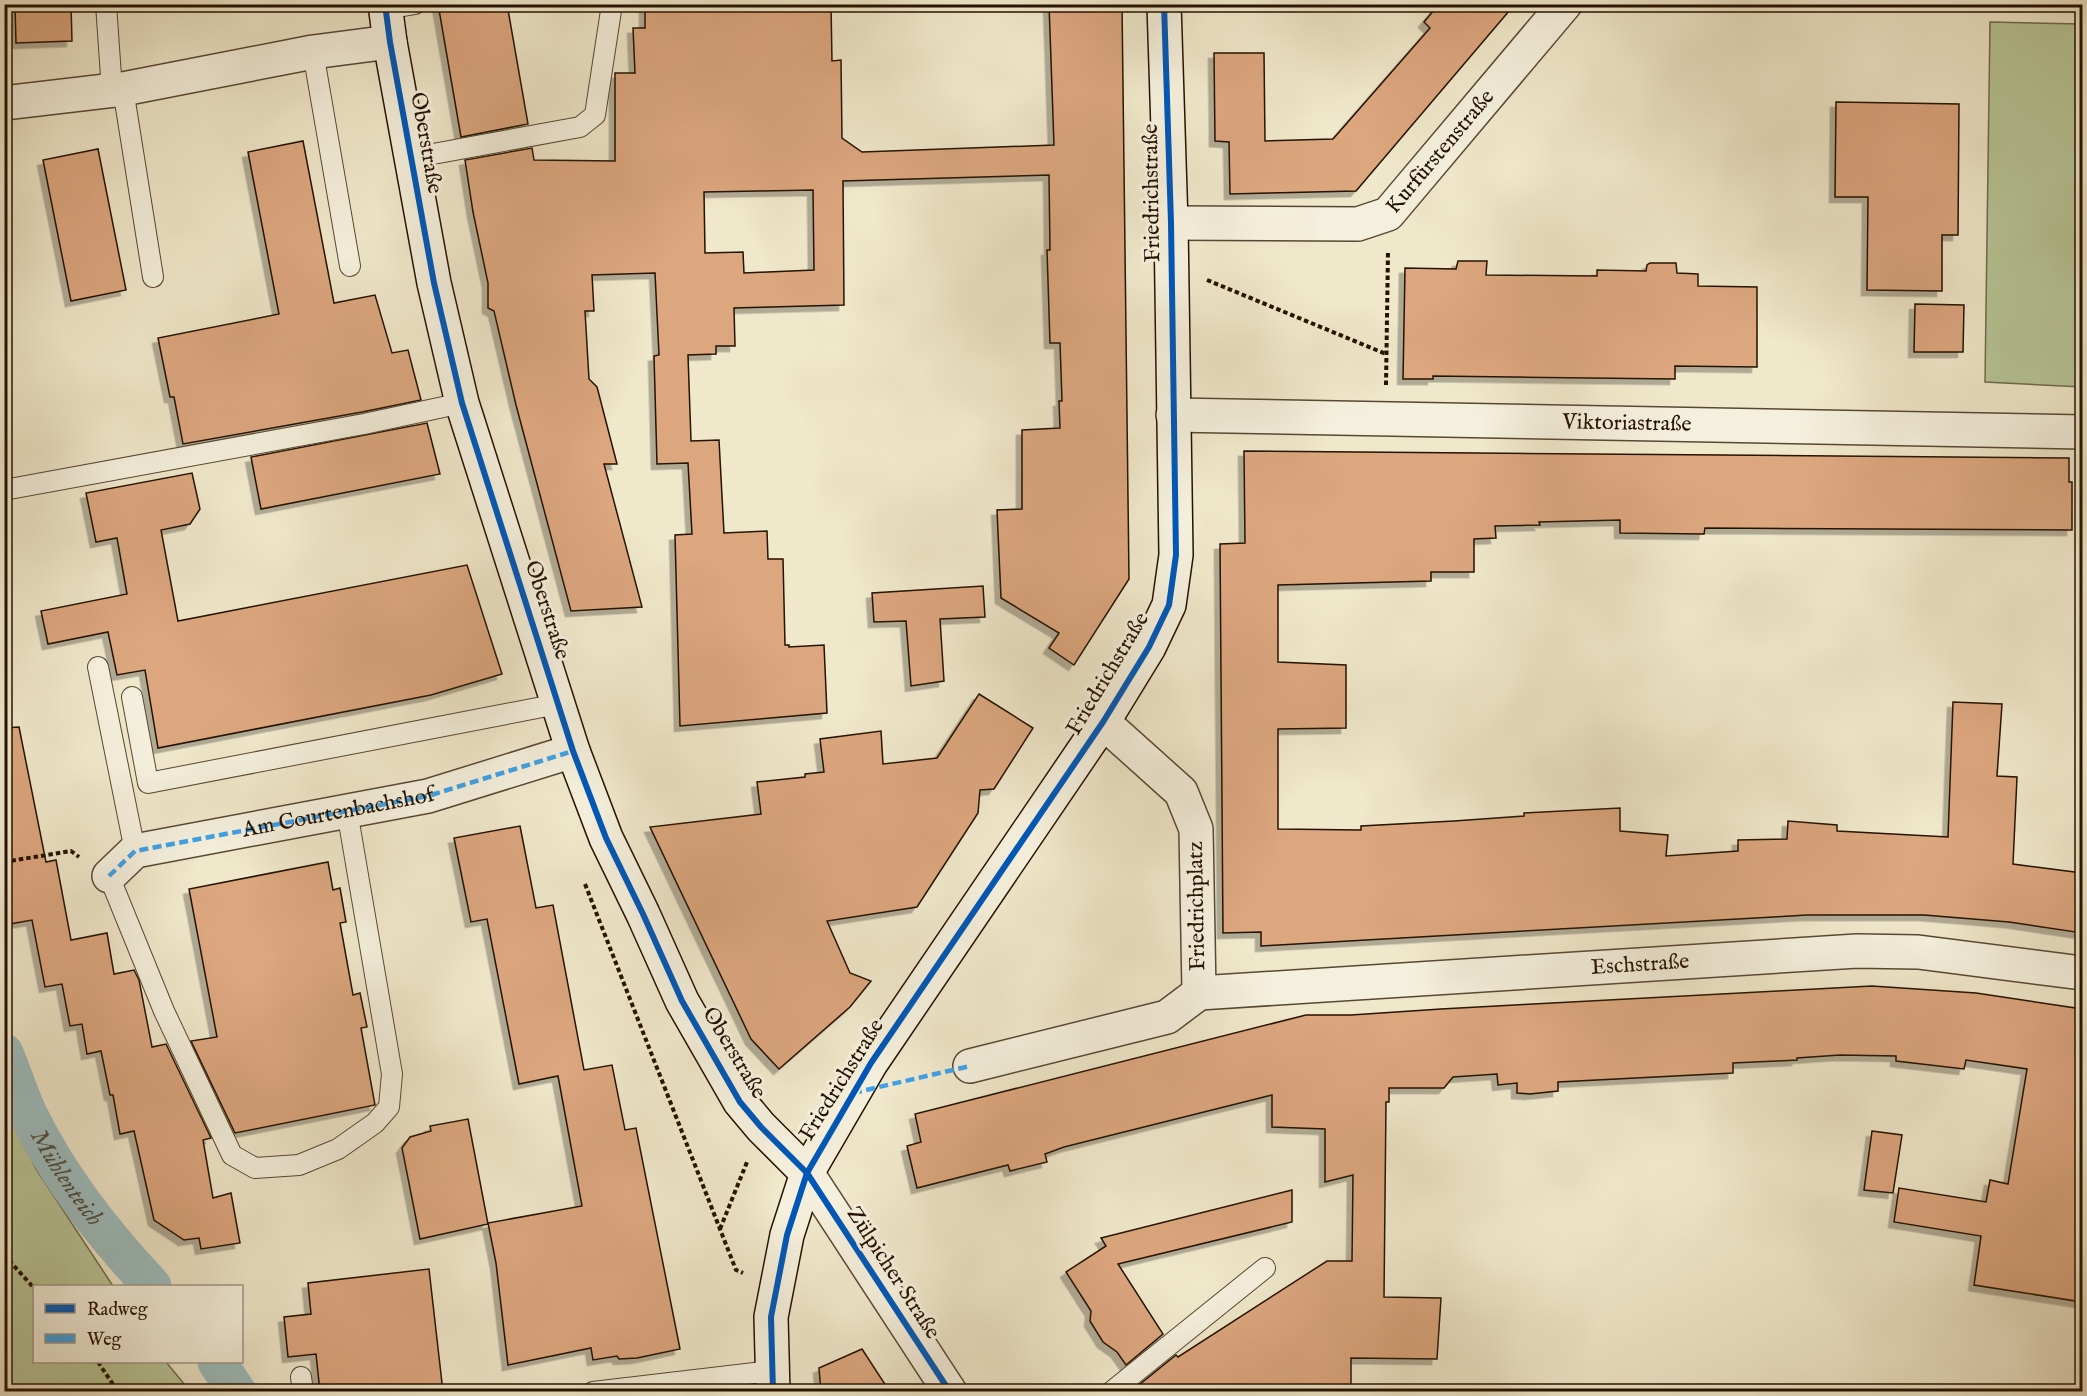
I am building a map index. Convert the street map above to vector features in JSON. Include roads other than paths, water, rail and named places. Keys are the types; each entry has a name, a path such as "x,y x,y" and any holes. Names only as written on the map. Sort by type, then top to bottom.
{"street":[{"name":"Friedrichstraße","path":"772,1381 771,1317 787,1235 807,1173 871,1063 1103,722 1149,647 1169,605 1176,555 1172,266 1164,4"},
{"name":"Kurfürstenstraße","path":"1171,223 1358,224 1388,214 1565,4"},
{"name":"Oberstraße","path":"395,6 390,42 434,283 462,403 573,751 614,856 643,914 681,1001 740,1102 760,1127 807,1173"},
{"path":"4,103 117,90 314,52 390,42"},
{"name":"Viktoriastraße","path":"1173,415 2082,432"},
{"name":"Friedrichplatz","path":"970,1066 1167,1017 1199,993 1196,829 1181,792 1103,722"},
{"name":"Am Courtenbachshof","path":"135,851 428,796 573,751"},
{"path":"109,876 135,851"},
{"name":"Eschstraße","path":"1199,993 1857,951 1918,952 2082,973"},
{"name":"Zülpicher Straße","path":"807,1173 950,1392"}],"lane":[{"path":"106,4 117,90 153,277"},
{"path":"411,158 580,127 595,116 612,4"},
{"path":"314,52 350,266"},
{"path":"4,490 364,424 462,403"},
{"path":"98,667 135,851"},
{"path":"132,697 148,783 558,704"},
{"path":"109,876 164,1011 232,1155 255,1168 299,1165 338,1149 375,1123 390,1107 392,1074 347,811"},
{"path":"1111,1392 1265,1268"},
{"path":"593,1392 772,1381"}],"waterway":[{"name":"Mühlenteich","path":"4,1053 28,1114 54,1161 99,1226 151,1285"},
{"name":"Mühlenteich","path":"218,1363 237,1392"}]}
